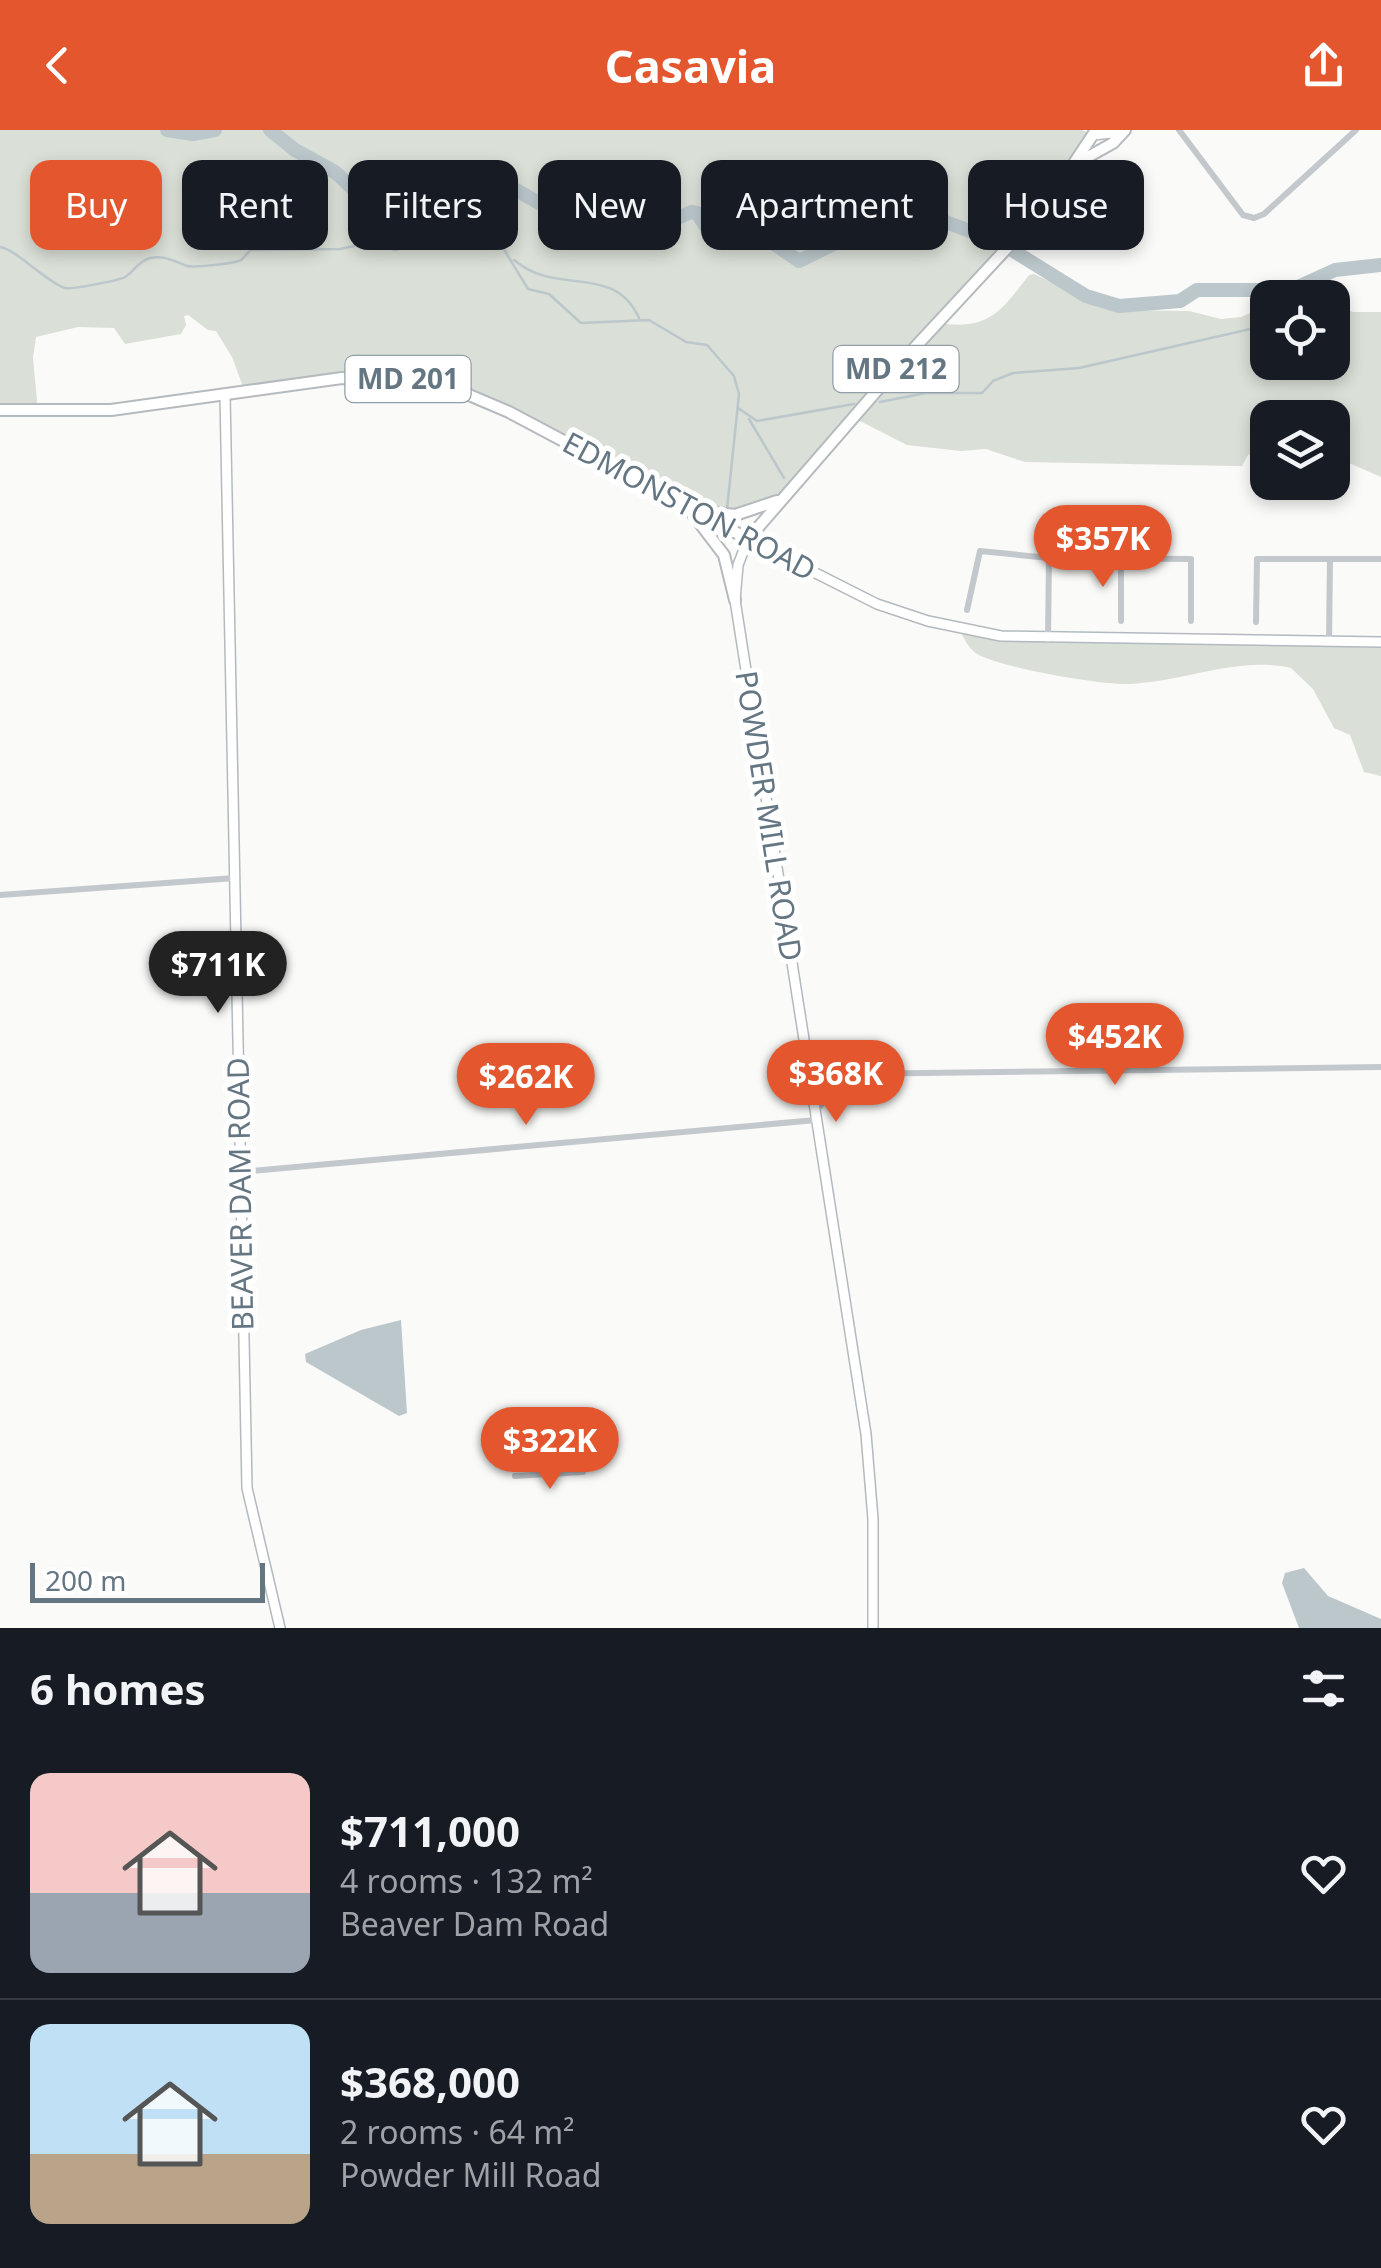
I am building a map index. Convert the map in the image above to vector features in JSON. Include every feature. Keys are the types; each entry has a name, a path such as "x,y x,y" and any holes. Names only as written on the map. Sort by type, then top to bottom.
{"main road":[{"path":"1090,132 1124,130"},
{"path":"1082,160 1113,143 1124,130"},
{"name":"POWDER MILL ROAD","path":"1077,160 1090,132"},
{"name":"POWDER MILL ROAD","path":"873,1628 869,1462 736,600 738,564 748,539 782,498 1007,250"},
{"name":"EDMONSTON ROAD","path":"0,410 111,410 342,378 390,378 434,384 509,412 853,594 906,615 962,630 1048,640 1381,642"},
{"name":"BEAVER DAM ROAD","path":"225,395 246,1488 280,1628"},
{"path":"688,508 735,516 782,498"},
{"path":"688,508 724,555 736,600"}],"street":[{"path":"1179,130 1243,216 1254,218 1264,214 1356,130"},
{"path":"967,610 980,551 1049,558 1191,558 1191,621"},
{"path":"1048,640 1049,558"},
{"path":"1121,558 1121,621"},
{"path":"1256,622 1257,559 1381,559"},
{"path":"1330,559 1330,642"},
{"path":"0,895 235,878"},
{"path":"808,1068 847,1074 1381,1068"},
{"path":"240,1172 815,1116 847,1074"},
{"path":"514,1476 583,1472"}],"shaded area":[{"path":"0,130 1082,130 1093,135 1079,160 968,160 968,250 1002,250 939,323 982,321 1002,308 1034,274 1111,310 1189,311 1221,319 1250,313 1250,380 1350,380 1350,311 1381,312 1381,477 1350,463 1350,400 1250,400 1250,454 1242,466 1025,462 986,449 961,451 907,445 854,418 783,498 747,513 688,508 477,398 390,377 245,392 232,357 216,331 208,330 188,315 184,316 186,325 181,334 125,344 114,328 78,327 36,337 33,358 38,411 0,410"},
{"path":"959,629 1001,636 1381,642 1381,776 1364,772 1350,735 1334,728 1313,689 1291,668 1251,665 1149,682 1097,682 990,659 974,652"},
{"path":"401,1320 407,1413 399,1416 306,1362 305,1354 361,1330"},
{"path":"1304,1568 1328,1596 1381,1619 1381,1628 1299,1628 1282,1583 1285,1573"}],"waterway":[{"path":"167,130 193,134 215,130"},
{"path":"270,130 295,150 335,172 361,196 419,198 436,175 450,171 464,177 467,208 478,219 490,212 490,192 502,182 539,203 569,201 611,222 665,224 697,213 711,234 760,234 799,261 848,237 930,216 999,242 1086,296 1119,306 1180,301 1197,290 1291,290 1335,270 1381,265"},
{"path":"0,247 65,288 121,278 155,257 197,266 238,261 251,250 348,247"},
{"path":"504,250 528,289 549,294 581,323 649,320 686,342 707,345 734,376 739,394 727,509"},
{"path":"514,260 548,277 615,291 628,301 639,318"},
{"path":"880,402 926,393 982,393 993,381 1013,373 1079,368 1250,329"},
{"path":"738,408 757,421 854,404"},
{"path":"749,419 784,478"}]}
